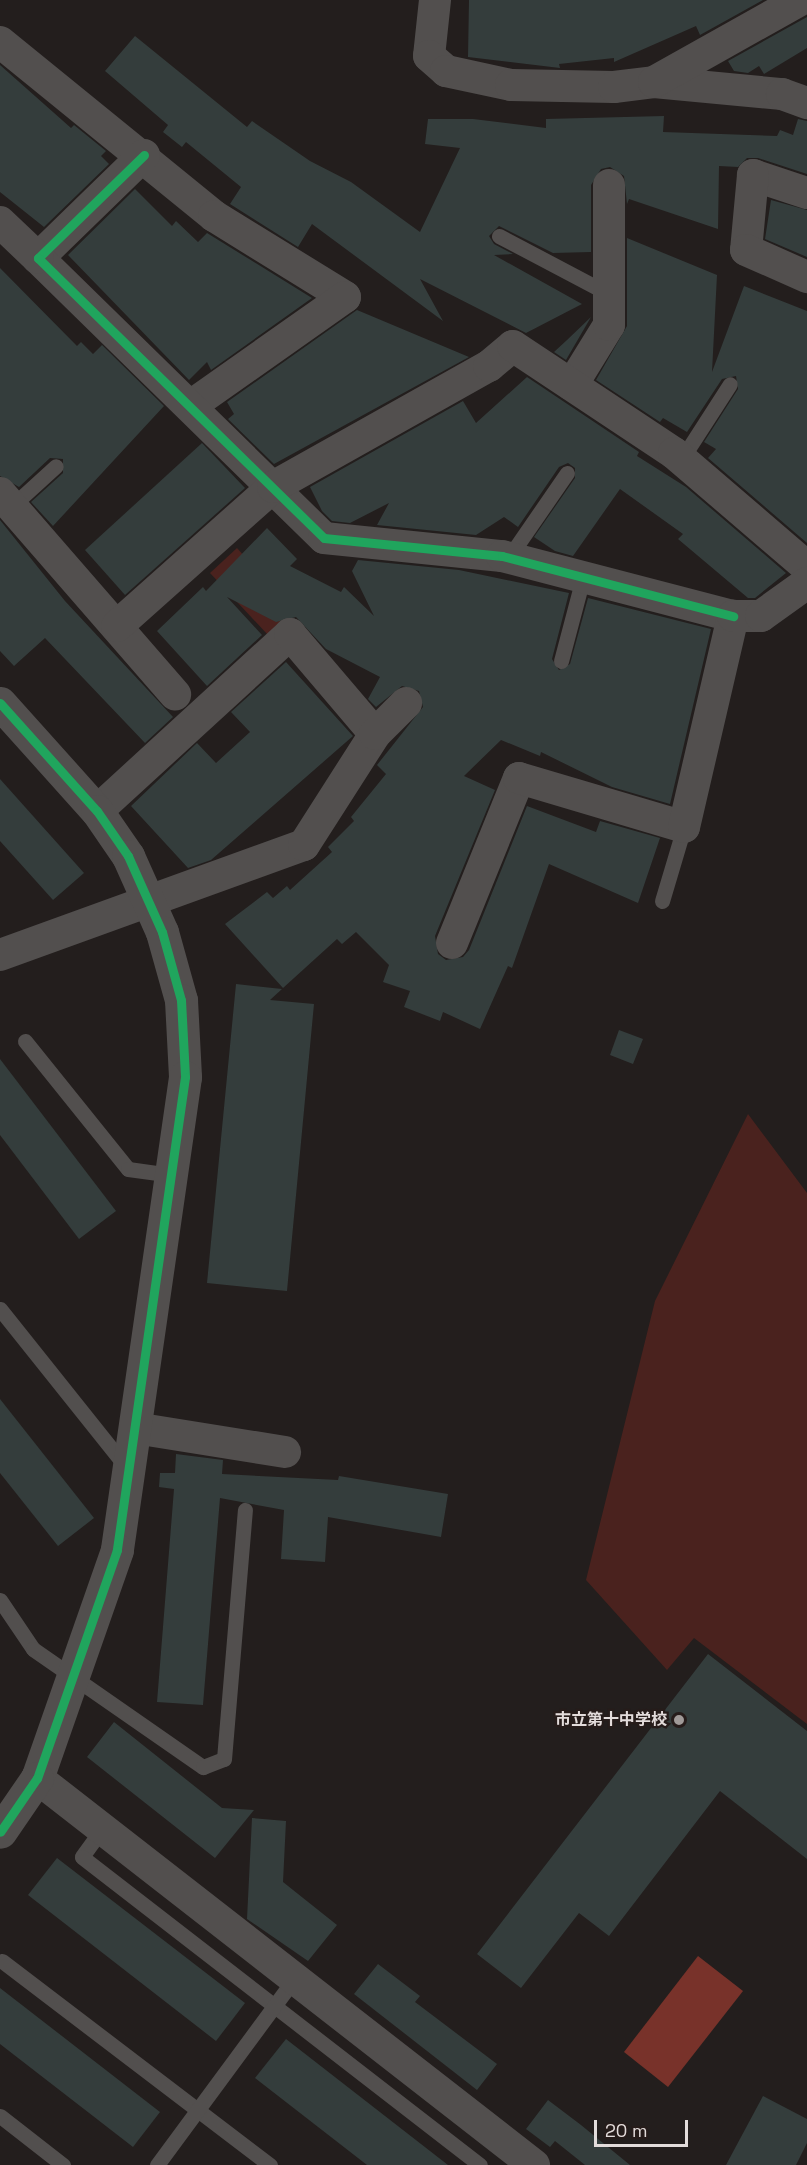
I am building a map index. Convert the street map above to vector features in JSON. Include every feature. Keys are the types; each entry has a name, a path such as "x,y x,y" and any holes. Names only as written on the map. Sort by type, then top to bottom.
{"street":[{"path":"435,0 429,56 446,71 511,85 614,87 654,82 782,94 807,103"},
{"path":"654,82 800,0"},
{"path":"0,42 144,155 214,216 345,297 192,405"},
{"path":"38,258 144,155"},
{"path":"807,194 753,175 746,250 807,277"},
{"path":"572,385 609,325 609,185"},
{"path":"0,222 192,405 324,538 509,557 584,574 733,616 761,616 807,583"},
{"path":"117,626 273,487 489,366 513,346 681,460 807,567"},
{"path":"6,500 175,694"},
{"path":"452,943 519,778 684,827 733,616"},
{"path":"97,811 290,634 375,734"},
{"path":"0,955 147,899 304,845 375,734 406,702"},
{"path":"0,704 97,811 128,856 147,899 181,1000 186,1077 117,1550 75,1679 37,1778 0,1832"},
{"path":"135,1428 285,1452"},
{"path":"37,1778 534,2165"}],"lane":[{"path":"499,236 609,294"},
{"path":"681,460 730,384"},
{"path":"6,500 56,466"},
{"path":"509,557 567,473"},
{"path":"561,661 584,574"},
{"path":"662,901 684,827"},
{"path":"25,1041 129,1169 171,1175"},
{"path":"0,1309 129,1471"},
{"path":"0,1600 33,1648 203,1767 224,1759 245,1510"},
{"path":"102,1829 82,1857 480,2165"},
{"path":"2,1961 270,2165"},
{"path":"157,2165 295,1978"},
{"path":"0,2116 63,2165"}],"shaded area":[{"path":"237,548 273,588 285,619 268,635 210,573"},
{"path":"748,1114 807,1193 807,1724 694,1638 667,1670 586,1580 655,1301"},
{"path":"698,1956 743,1991 668,2087 624,2052"}],"building":[{"path":"469,0 763,0 700,35 696,26 614,62 614,58 559,64 560,68 468,57"},
{"path":"807,17 807,48 764,74 759,66 748,73 734,71 728,61"},
{"path":"135,36 247,127 252,121 310,161 351,182 420,232 460,148 425,144 428,119 473,119 546,128 546,119 664,116 663,132 777,136 780,130 793,135 798,119 807,121 807,174 758,158 747,158 738,167 719,166 718,229 629,199 627,204 624,176 610,167 601,169 591,185 591,252 553,253 499,226 489,236 494,244 513,254 494,255 582,304 526,333 420,279 443,321 312,224 298,247 230,204 241,187 186,142 182,147 163,132 168,125 105,71"},
{"path":"0,65 71,128 74,125 106,151 101,156 109,164 44,227 0,192"},
{"path":"135,189 172,226 176,221 198,242 207,233 312,298 211,370 207,362 189,380 68,255"},
{"path":"771,200 807,210 807,257 765,239"},
{"path":"627,238 717,275 712,372 744,286 807,311 807,543 708,458 716,449 704,442 738,389 736,376 722,379 687,432 663,418 660,422 596,380 627,326"},
{"path":"0,268 77,346 81,342 93,354 102,345 164,406 53,526 31,502 63,473 63,459 50,458 19,487 0,476"},
{"path":"357,310 469,357 274,464 228,419 234,414 227,402"},
{"path":"591,317 566,360 554,352 567,340"},
{"path":"527,377 639,452 637,456 686,487 786,573 755,598 748,598 678,539 683,534 620,489 573,556 555,551 534,537 575,478 575,468 568,463 559,467 518,527 504,517 476,535 377,525 389,503 350,523 332,521 322,511 310,487 463,401 476,423"},
{"path":"202,443 245,488 125,595 85,550"},
{"path":"0,520 65,601 173,717 145,743 45,638 14,666 0,651"},
{"path":"267,528 297,559 290,566 341,592 344,587 374,616 352,571 358,560 459,570 569,593 552,659 559,670 570,664 588,598 711,629 670,804 612,787 541,752 540,756 501,740 464,776 495,790 435,936 438,954 446,960 463,957 469,950 527,806 596,832 600,821 660,838 638,903 549,864 512,968 508,966 480,1029 443,1012 440,1021 404,1007 410,991 383,982 389,965 356,932 342,944 337,939 283,988 225,924 267,892 273,898 287,886 290,890 332,852 328,847 354,821 351,817 386,774 377,765 423,707 419,691 402,686 376,707 368,699 380,677 326,649 296,617 276,622 227,597 262,635 207,686 157,631 203,587 206,591"},
{"path":"286,662 353,736 211,860 188,868 131,806 197,743 216,763 250,732 231,712"},
{"path":"0,779 84,873 53,900 0,841"},
{"path":"236,984 282,989 270,1000 314,1004 287,1291 207,1283"},
{"path":"619,1030 643,1039 633,1064 610,1055"},
{"path":"0,1059 116,1211 79,1239 0,1135"},
{"path":"0,1399 94,1518 58,1546 0,1473"},
{"path":"176,1454 223,1460 222,1474 338,1480 339,1476 448,1494 441,1537 328,1517 325,1562 281,1559 284,1510 220,1498 203,1705 157,1702 174,1489 159,1487 160,1473 175,1473"},
{"path":"708,1654 807,1731 807,1859 720,1791 609,1936 579,1913 521,1988 477,1954"},
{"path":"114,1722 222,1808 254,1810 215,1858 87,1757"},
{"path":"252,1818 286,1821 283,1882 337,1925 308,1961 247,1919"},
{"path":"57,1858 245,2003 216,2041 28,1895"},
{"path":"378,1964 420,1996 415,2002 497,2064 477,2090 354,1994"},
{"path":"0,1988 160,2112 133,2147 0,2044"},
{"path":"286,2039 448,2165 367,2165 255,2078"},
{"path":"763,2096 807,2119 807,2143 796,2165 726,2165"},
{"path":"548,2100 630,2165 585,2165 555,2141 550,2147 526,2129"}],"cycle path":[{"path":"144,155 38,258 324,538 502,556 733,616"},
{"path":"0,703 97,811 128,856 162,932 181,1000 185,1077 117,1550 37,1778 0,1832"}],"place":[{"name":"市立第十中学校","path":"679,1720"}]}
